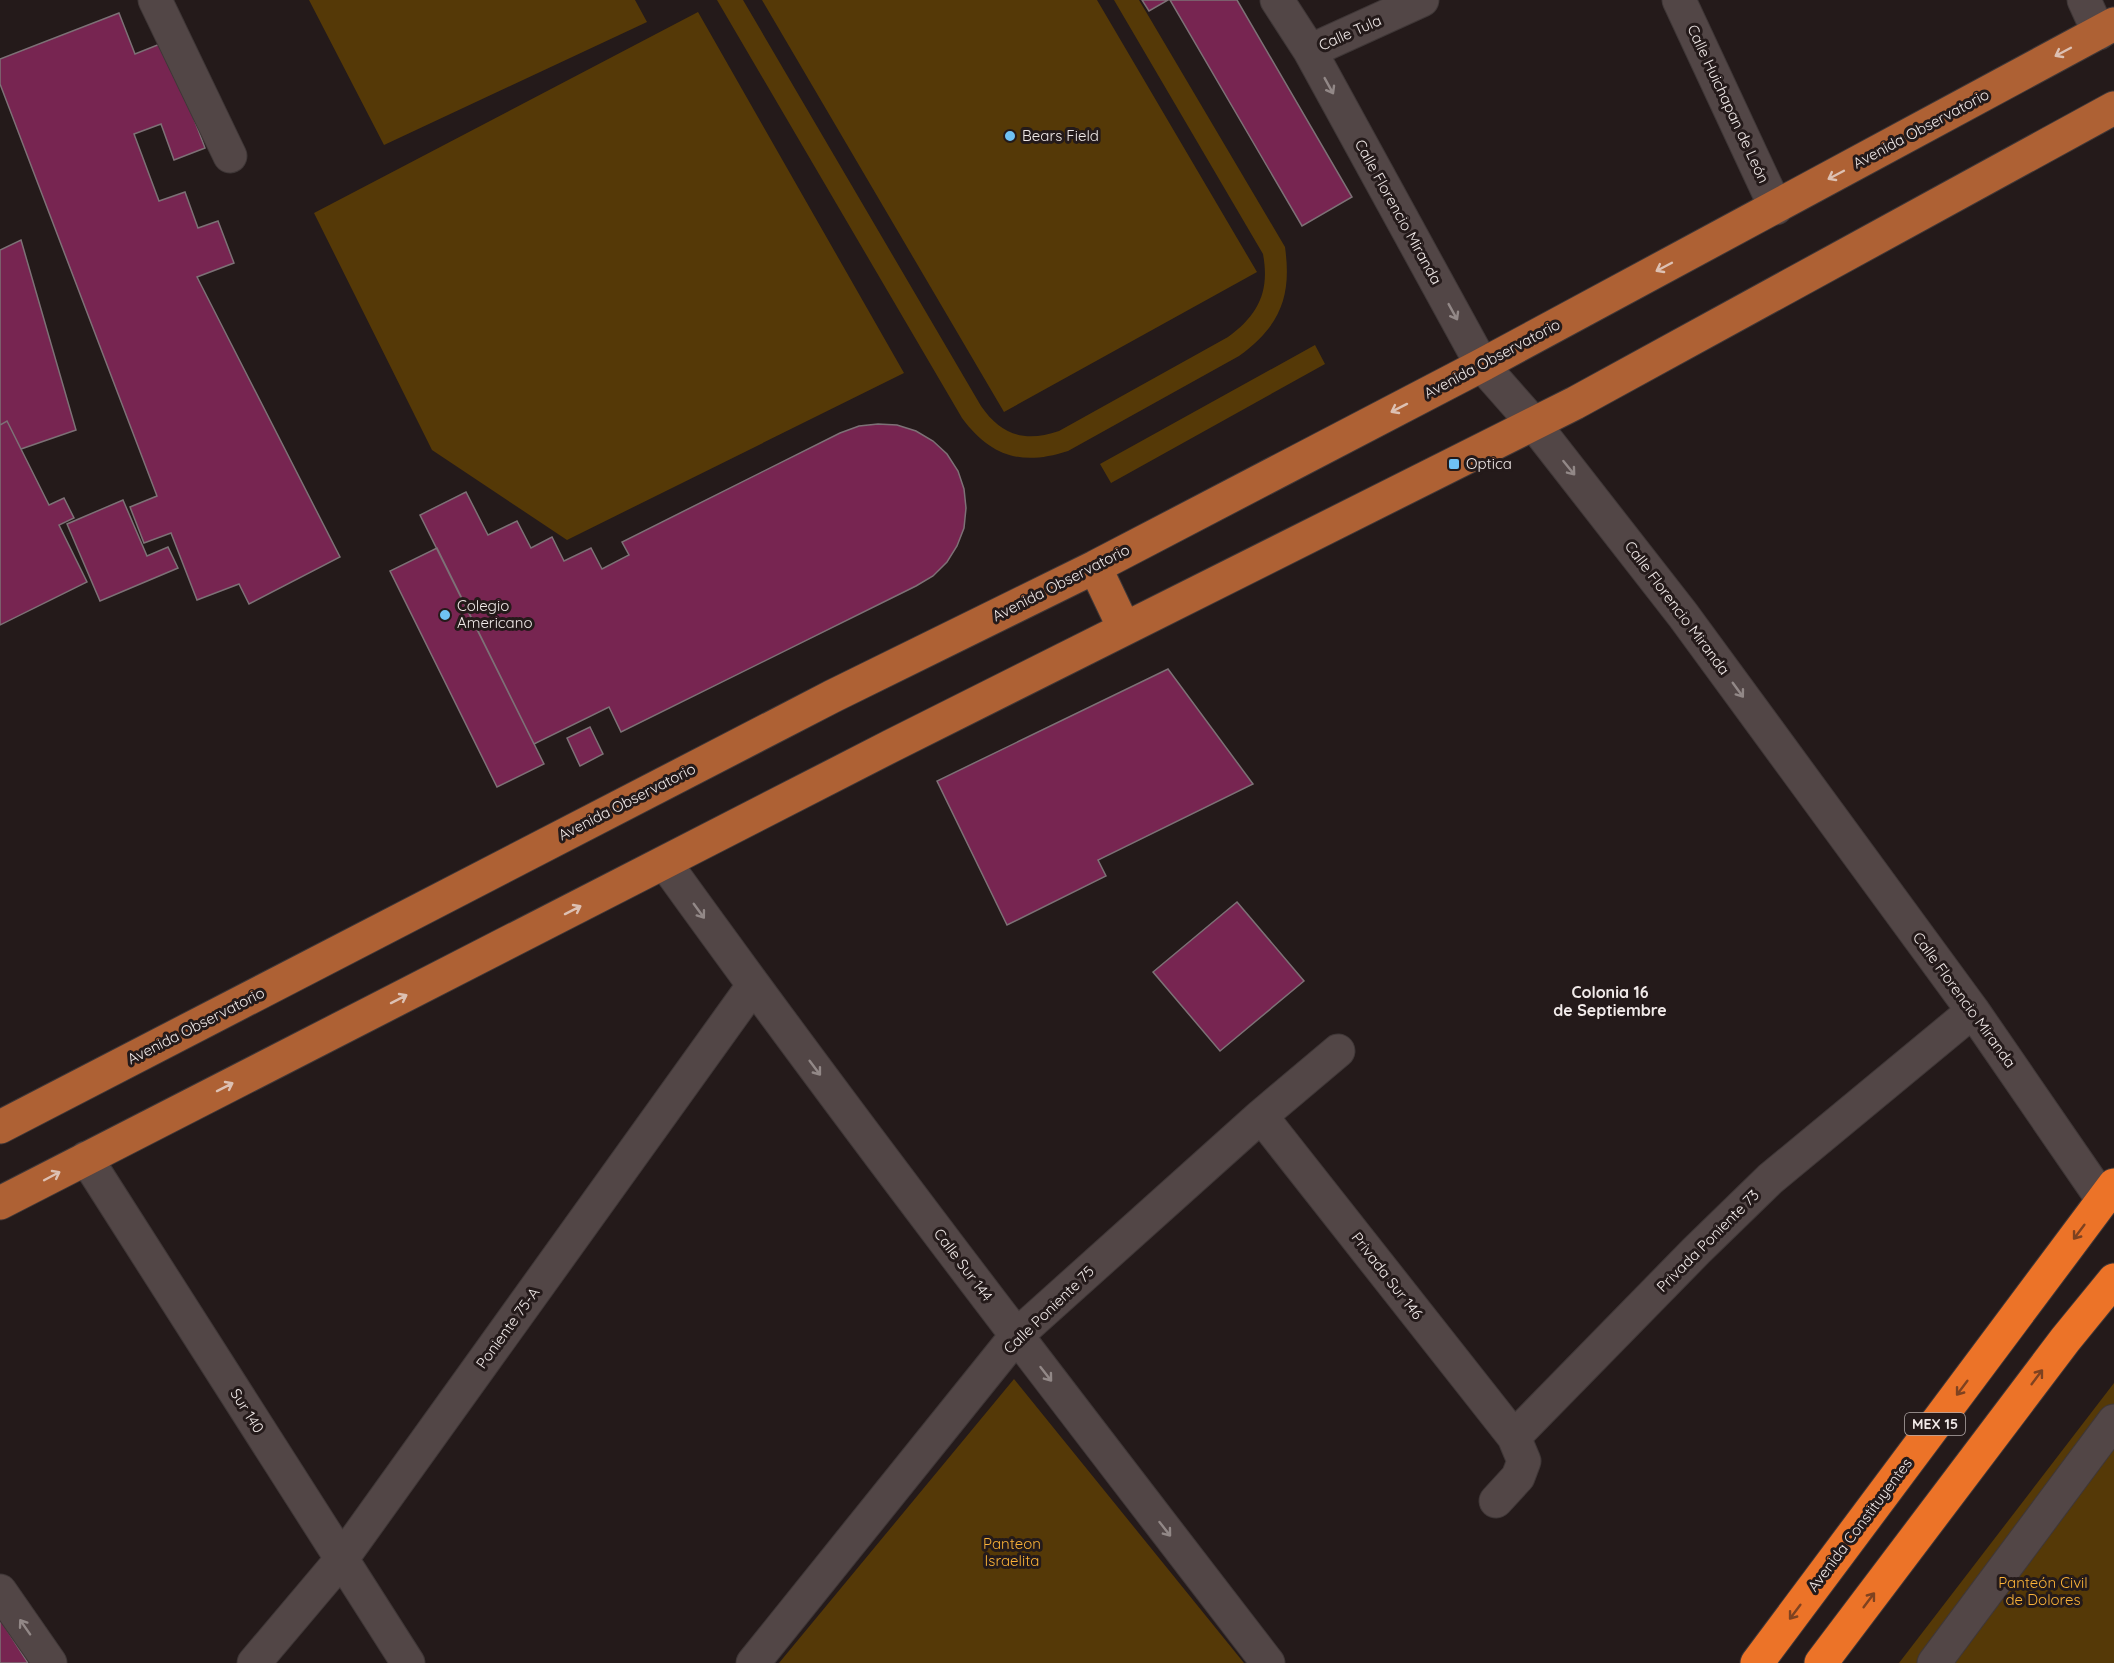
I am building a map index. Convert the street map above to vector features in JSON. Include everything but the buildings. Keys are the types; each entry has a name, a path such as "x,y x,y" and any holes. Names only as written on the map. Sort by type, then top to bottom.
{"highway":[{"name":"Avenida Constituyentes","path":"1757,1663 2109,1193"},
{"name":"MEX 15","path":"1821,1663 2065,1340 2114,1280"}],"main road":[{"name":"Avenida Observatorio","path":"0,1127 822,702 1095,567 1482,366 2106,28"},
{"path":"0,1203 1124,628 1534,424 2114,108"},
{"path":"1095,567 1124,628"}],"street":[{"path":"154,0 230,156"},
{"name":"Calle Florencio Miranda","path":"1277,0 1310,51 1482,366 1534,424 1683,615 2109,1193"},
{"name":"Calle Tula","path":"1310,51 1422,0"},
{"name":"Calle Huichapan de León","path":"1679,0 1776,208"},
{"path":"2084,0 2106,28"},
{"name":"Calle Sur 144","path":"665,863 753,986 1016,1336 1268,1663"},
{"name":"Poniente 75-A","path":"254,1663 341,1560 753,986"},
{"name":"Privada Poniente 73","path":"1514,1437 1696,1251 1770,1179 1973,1011"},
{"name":"Calle Poniente 75","path":"753,1663 1016,1336 1261,1116 1338,1051"},
{"name":"Privada Sur 146","path":"1261,1116 1514,1437"},
{"name":"Sur 140","path":"86,1158 408,1663"},
{"path":"1934,1663 2114,1421"},
{"path":"1497,1501 1518,1477 1524,1461 1514,1437"},
{"path":"0,1592 50,1663"}],"green space":[{"path":"309,0 635,0 647,22 384,145"},
{"path":"717,0 743,0 981,406 997,424 1006,430 1025,436 1047,435 1059,431 1228,337 1254,311 1263,291 1265,268 1263,254 1114,0 1139,0 1285,247 1287,281 1280,309 1273,322 1253,345 1239,356 1068,451 1036,458 1009,455 996,450 984,442 962,418"},
{"name":"Bears Field","path":"762,0 1097,0 1257,272 1004,412"},
{"path":"698,12 904,373 567,540 432,450 314,213"},
{"path":"1315,345 1325,364 1111,483 1100,464"},
{"name":"Panteon Israelita","path":"1014,1379 1244,1663 779,1663"},
{"name":"Panteón Civil de Dolores","path":"2114,1383 2114,1663 1899,1663"}],"place":[{"name":"Bears Field","path":"1010,136"},
{"name":"Optica","path":"1454,464"},
{"name":"Colegio Americano","path":"445,615"}],"district":[{"name":"Colonia 16 de Septiembre","path":"1610,1001"}]}
